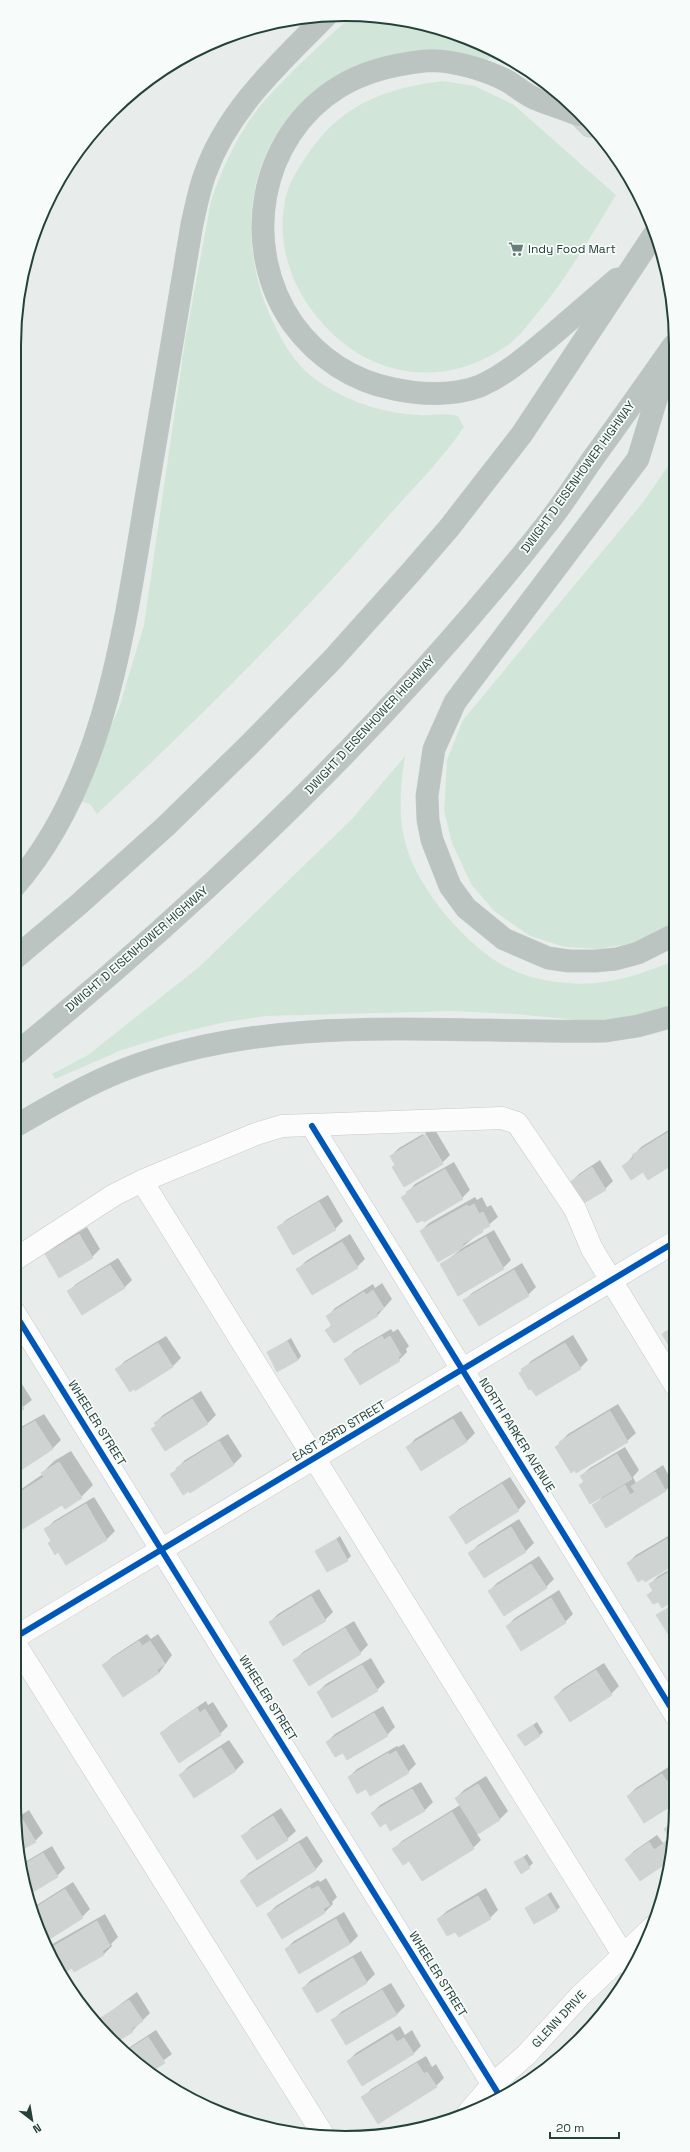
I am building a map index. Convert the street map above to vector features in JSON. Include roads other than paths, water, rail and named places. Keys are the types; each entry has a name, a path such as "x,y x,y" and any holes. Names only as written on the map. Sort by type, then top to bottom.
{"highway":[{"path":"21,879 34,863 60,822 86,764 105,705 130,592 192,224 205,174 227,129 254,90 320,22"},
{"path":"568,110 535,98 508,82 486,72 448,63 427,61 375,70 342,86 312,109 292,133 272,170 264,201 262,222 266,264 272,284 286,314 305,339 320,354 346,372 375,385 405,392 447,393 479,386 504,374 636,263"},
{"path":"21,953 78,905 166,826 250,744 332,660 449,528 522,434 651,239"},
{"name":"DWIGHT D EISENHOWER HIGHWAY","path":"21,1049 105,979 236,861 320,780 466,622 548,524 669,351"},
{"path":"669,357 638,459 455,702 434,748 427,796 428,820 432,840 450,886 466,908 504,939 548,958 569,962 616,959 638,953 669,938"},
{"path":"21,1123 62,1100 125,1069 158,1058 226,1041 340,1029 606,1031 638,1026 669,1017"}],"street":[{"path":"21,1255 114,1195 142,1181 256,1134 282,1126 502,1118 516,1123 575,1209 592,1249 669,1375"},
{"name":"NORTH PARKER AVENUE","path":"312,1126 669,1705"},
{"path":"142,1181 627,1962"},
{"name":"EAST 23RD STREET","path":"21,1634 669,1246"},
{"name":"WHEELER STREET","path":"21,1323 497,2091"},
{"path":"21,1653 320,2130"},
{"name":"GLENN DRIVE","path":"487,2098 497,2091 511,2071 580,1996 627,1962 636,1950"}],"place":[{"name":"Indy Food Mart","path":"516,249"}]}
